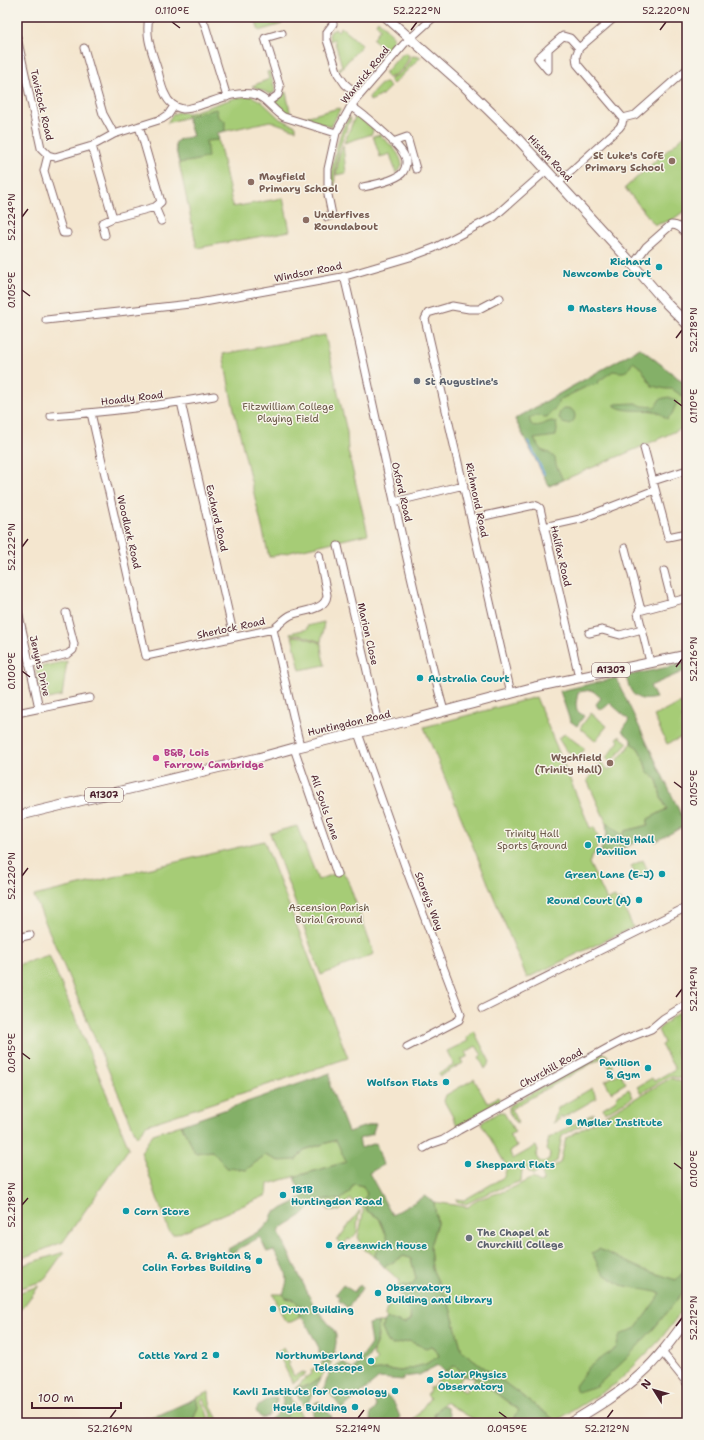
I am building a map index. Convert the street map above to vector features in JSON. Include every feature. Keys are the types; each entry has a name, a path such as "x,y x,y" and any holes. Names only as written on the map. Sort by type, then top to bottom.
{"main road":[{"name":"Histon Road","path":"386,17 465,87 518,139 666,303 687,324"},
{"name":"Huntingdon Road","path":"17,816 258,758 511,693 687,654"},
{"path":"574,1422 641,1374 662,1352 687,1319"}],"street":[{"path":"149,17 147,30 149,41 165,94 174,106 187,109 227,97 250,93 256,94 268,102 284,117 336,133"},
{"path":"201,17 205,25 227,97"},
{"name":"Warwick Road","path":"327,217 332,215 328,195 328,169 336,133 351,106 359,96 410,38 434,17"},
{"path":"615,17 579,48 576,56 579,68 624,118"},
{"path":"333,24 327,32 327,40 338,74 345,84 359,96"},
{"path":"268,102 278,95 280,87 266,38 282,33"},
{"path":"548,49 563,36 570,38 579,48"},
{"name":"Tavistock Road","path":"17,37 41,148 48,155 55,157 92,146 114,134 165,117 174,106"},
{"path":"84,48 103,114 114,134"},
{"path":"558,183 620,128 624,118 635,115 687,69"},
{"path":"351,106 364,115 393,142 405,157 405,167 403,173 395,178 363,187"},
{"path":"105,234 102,223 113,218 155,207 161,202 139,126"},
{"path":"393,142 407,137 416,170"},
{"path":"92,146 113,218"},
{"path":"48,155 44,170 63,233 67,233"},
{"name":"Windsor Road","path":"46,320 199,303 344,276 410,257 434,248 494,217 546,170"},
{"path":"155,207 161,221"},
{"path":"633,265 646,247 671,225 680,227 687,235"},
{"name":"Oxford Road","path":"344,276 379,427 394,502 444,711"},
{"name":"Richmond Road","path":"500,298 479,309 452,306 428,313 425,319 511,693"},
{"name":"Hoadly Road","path":"51,416 91,413 180,402 214,396"},
{"name":"Eachard Road","path":"180,402 234,637"},
{"name":"Woodlark Road","path":"91,413 146,656"},
{"path":"644,448 668,537 687,533"},
{"path":"653,481 687,470"},
{"path":"394,502 464,486"},
{"path":"544,527 580,519 655,490"},
{"name":"Halifax Road","path":"471,519 534,505 540,508 579,677"},
{"name":"Marion Close","path":"338,546 380,727"},
{"path":"625,548 650,662"},
{"path":"273,629 290,615 321,606 326,602 327,595 319,556"},
{"path":"664,571 672,602"},
{"path":"640,612 687,598"},
{"name":"Jenyns Drive","path":"17,606 39,708"},
{"path":"29,664 68,654 73,650 74,644 66,613"},
{"name":"Sherlock Road","path":"146,656 273,629 297,747"},
{"path":"589,633 602,630 620,635 642,629"},
{"path":"17,713 90,698"},
{"name":"Storey's Way","path":"358,733 405,866 461,1014 459,1020 407,1047"},
{"name":"All Souls Lane","path":"297,747 337,874"},
{"path":"482,1009 687,907"},
{"path":"17,938 30,935"},
{"name":"Churchill Road","path":"424,1148 443,1140 622,1040 651,1029 664,1018 687,1004"},
{"path":"662,1352 687,1383"}],"green space":[{"path":"279,17 282,24 259,31 255,18"},
{"path":"378,20 393,36 393,43 387,52 373,39 380,29 376,23"},
{"path":"341,27 362,45 339,71 339,68 342,66 334,39 330,41 329,35 331,31 336,29 338,31"},
{"path":"405,53 409,56 404,67 399,72 388,78 385,73 400,56"},
{"path":"411,56 421,57 393,84 389,80 403,70 408,64"},
{"path":"270,71 275,89 274,93 270,94 252,86 269,79 267,72"},
{"path":"386,82 390,87 381,96 370,101 369,97 380,85"},
{"path":"286,92 291,116 283,113 273,102"},
{"path":"251,96 261,101 280,119 296,126 296,130 270,121 217,133 233,207 283,198 290,231 197,248 175,144 178,140 193,136 187,117 167,123 172,115 178,112 189,113 235,98"},
{"path":"216,109 218,117 225,121 225,131 217,133 219,140 206,141 208,157 179,163 175,144 178,140 193,136 187,116"},
{"path":"340,109 331,127 305,117"},
{"path":"355,117 359,117 373,129 372,134 344,143"},
{"path":"349,118 351,118 336,164 335,192 332,193 331,176 333,161 337,144"},
{"name":"St Luke's CofE Primary School","path":"687,133 687,209 672,220 655,225 625,188"},
{"path":"380,135 397,152 401,161 402,166 396,173 390,154 380,157 373,136"},
{"path":"343,145 346,173 336,175 339,156"},
{"name":"Fitzwilliam College Playing Field","path":"325,335 347,432 348,451 368,534 269,557 232,401 223,354"},
{"path":"640,348 687,385 687,426 549,486 515,419"},
{"path":"640,348 687,385 687,397 685,398 672,389 652,386 641,368 633,362 627,370 620,372 613,371 599,381 598,384 588,386 559,400 557,406 547,417 535,416 529,418 531,424 535,427 551,421 556,422 556,436 534,439 541,450 549,453 555,458 556,465 563,480 549,486 515,419"},
{"path":"669,397 677,402 672,414 667,419 655,411 629,410 615,406 615,404 636,403 642,406 655,407 660,399"},
{"path":"567,408 574,413 575,416 570,423 567,424 560,419 559,416 564,409"},
{"path":"324,622 321,642 301,635 291,635 290,633 307,629 307,626"},
{"path":"292,636 303,637 321,643 325,665 300,670"},
{"path":"67,661 62,696 43,700 36,668"},
{"path":"687,663 687,670 650,686 656,698 643,699 635,696 630,688 626,676"},
{"path":"616,678 686,825 655,842 651,835 613,853 615,857 606,858 603,857 601,850 607,834 606,822 623,836 625,831 648,825 648,819 667,809 661,797 657,780 647,771 643,757 638,748 622,731 629,720 610,703 603,709 598,708 596,704 601,698 592,690 578,692 576,704 577,711 584,716 577,726 570,721 560,691"},
{"name":"Trinity Hall Sports Ground","path":"536,697 590,828 594,827 600,842 589,863 607,900 615,897 617,901 620,899 633,927 527,978 424,727"},
{"path":"681,703 687,715 682,717 687,729 687,735 667,744 654,716"},
{"path":"591,713 607,726 595,741 580,728"},
{"path":"565,734 585,749 577,758 565,749 558,738"},
{"path":"619,736 628,743 611,762 606,758 619,741 617,739"},
{"path":"632,743 638,748 643,757 647,771 657,780 661,797 667,809 648,819 648,825 625,831 623,836 606,822 587,780 601,763 609,770"},
{"name":"Ascension Parish Burial Ground","path":"297,826 318,880 342,871 347,878 374,954 321,975 270,833"},
{"path":"264,841 348,1058 146,1125 137,1137 34,896"},
{"path":"643,860 648,871 644,876 641,875 637,878 631,866"},
{"path":"49,955 129,1148 63,1242 17,1260 17,965"},
{"path":"687,1007 687,1044 676,1051 687,1070 687,1080 670,1076 641,1093 637,1087 652,1078 654,1081 675,1069 661,1045 664,1043 658,1030 671,1018"},
{"path":"474,1031 490,1062 485,1069 479,1057 482,1055 476,1046 466,1052 468,1056 461,1060 463,1063 440,1076 438,1074 454,1065 447,1051 468,1041 466,1038"},
{"path":"603,1053 607,1055 613,1066 611,1070 603,1057 511,1109 518,1123 515,1122 509,1112 509,1106"},
{"path":"330,1073 330,1086 348,1132 376,1123 373,1134 359,1139 361,1148 376,1143 383,1165 369,1173 392,1215 425,1196 434,1202 437,1223 430,1246 432,1269 449,1304 462,1351 556,1421 552,1423 510,1423 519,1410 475,1378 463,1376 457,1367 453,1366 445,1372 438,1365 419,1375 403,1377 403,1380 379,1378 342,1409 329,1392 324,1390 328,1378 335,1366 342,1362 353,1370 371,1344 368,1324 378,1322 376,1344 364,1363 372,1371 385,1369 401,1371 426,1364 439,1356 435,1348 431,1346 426,1348 409,1341 393,1345 388,1342 382,1329 383,1322 386,1318 404,1324 410,1321 411,1318 409,1312 400,1299 401,1296 396,1291 399,1284 408,1286 413,1284 416,1278 411,1259 404,1256 384,1267 375,1256 376,1251 388,1239 379,1218 367,1211 363,1201 367,1194 363,1186 354,1184 349,1193 340,1200 327,1199 316,1202 301,1216 281,1228 279,1233 314,1306 333,1329 336,1335 334,1354 331,1361 326,1364 323,1363 319,1354 319,1348 305,1321 299,1315 300,1307 295,1300 286,1298 283,1294 287,1281 286,1275 274,1250 267,1252 260,1237 240,1248 231,1255 228,1249 263,1229 270,1221 273,1213 302,1197 294,1177 346,1162 336,1140 304,1150 296,1160 279,1161 265,1155 246,1170 227,1168 212,1151 195,1153 181,1125"},
{"path":"620,1073 626,1083 611,1092 605,1081"},
{"path":"671,1078 687,1084 687,1304 659,1341 617,1383 556,1421 462,1351 449,1304 432,1269 430,1246 437,1223 434,1202 468,1207 477,1200 510,1189 533,1178 539,1183 543,1181 542,1172 560,1163 566,1138"},
{"path":"474,1079 487,1103 498,1097 501,1102 499,1105 459,1128 444,1101 446,1095"},
{"path":"592,1088 597,1098 562,1118 562,1116 560,1116 560,1119 553,1123 558,1108"},
{"path":"629,1089 633,1097 605,1113 603,1108 616,1100 617,1096"},
{"path":"499,1112 504,1113 515,1132 509,1135 516,1146 518,1146 509,1151 513,1159 536,1146 538,1151 536,1156 539,1161 544,1162 549,1159 550,1154 546,1150 549,1138 594,1113 591,1120 562,1136 557,1161 533,1175 525,1168 522,1170 521,1181 486,1194 466,1204 458,1203 456,1199 464,1200 504,1177 507,1167 481,1123"},
{"path":"181,1125 195,1153 212,1151 246,1170 265,1155 279,1161 304,1150 337,1140 346,1162 268,1184 267,1195 177,1234 172,1234 168,1229 141,1152 153,1134"},
{"path":"354,1184 363,1186 367,1194 367,1211 379,1218 388,1239 376,1251 375,1256 380,1261 364,1249 358,1237 363,1211 360,1206 350,1199 340,1211 327,1210 328,1208 316,1202 327,1199 340,1200 349,1193"},
{"path":"360,1210 357,1232 350,1240 348,1239 343,1246 337,1241"},
{"path":"599,1249 642,1269 676,1280 687,1268 687,1287 656,1326 625,1360 597,1386 577,1392 575,1386 589,1367 616,1348 620,1335 636,1328 661,1293 621,1285 602,1273 592,1253"},
{"path":"64,1252 43,1281 17,1289 17,1267"},
{"path":"404,1256 411,1259 416,1278 413,1284 408,1286 399,1284 400,1280 384,1267"},
{"path":"360,1284 363,1287 348,1308 338,1300 340,1297 336,1294 343,1285 354,1292"},
{"path":"39,1286 17,1315 17,1293"},
{"path":"273,1294 283,1294 286,1298 295,1300 300,1307 299,1318 291,1322 287,1322 284,1319"},
{"path":"396,1299 400,1299 410,1312 410,1319 404,1324 387,1319 385,1316 389,1306"},
{"path":"378,1322 383,1322 382,1329 388,1342 393,1345 409,1341 419,1345 431,1346 435,1348 439,1356 426,1364 401,1371 385,1369 372,1371 370,1368 377,1359 374,1357 373,1351 378,1338"},
{"path":"283,1348 294,1376 303,1372 306,1373 294,1383 292,1382 278,1353"},
{"path":"331,1361 331,1364 317,1380 308,1385 298,1386 305,1378 312,1374 311,1370 323,1363 326,1364"},
{"path":"452,1366 457,1367 463,1376 457,1385 465,1392 475,1378 520,1411 510,1423 482,1423 445,1402 434,1415 436,1423 411,1423 430,1398 427,1395 430,1387 432,1388"},
{"path":"321,1378 304,1406 299,1399 295,1388 298,1386 304,1387"},
{"path":"209,1392 211,1405 220,1422 213,1423 210,1412 203,1399 201,1401 206,1410 210,1423 192,1423 198,1407 196,1398"},
{"path":"290,1393 290,1404 284,1423 265,1423 274,1417 281,1408 283,1399 281,1395"},
{"path":"383,1395 389,1397 395,1405 400,1417 398,1421 389,1423 372,1423 370,1415 376,1408 375,1402"},
{"path":"274,1397 277,1398 277,1400 272,1410 268,1416 261,1418 256,1411 257,1408 263,1402"},
{"path":"196,1398 198,1407 192,1423 140,1423 138,1420 161,1414"},
{"path":"291,1399 306,1423 284,1423"},
{"path":"319,1401 335,1423 316,1423 313,1418 313,1411 315,1403"},
{"path":"442,1405 447,1408 452,1423 436,1423 434,1415"}],"waterway":[{"path":"528,441 544,474"}],"place":[{"name":"St Luke's CofE Primary School","path":"672,161"},
{"name":"Mayfield Primary School","path":"251,182"},
{"name":"Underfives Roundabout","path":"306,220"},
{"name":"Richard Newcombe Court","path":"659,267"},
{"name":"Masters House","path":"571,308"},
{"name":"St Augustine's","path":"417,381"},
{"name":"Australia Court","path":"420,678"},
{"name":"B&B, Lois Farrow, Cambridge","path":"156,758"},
{"name":"Wychfield (Trinity Hall)","path":"610,763"},
{"name":"Trinity Hall Pavilion","path":"588,845"},
{"name":"Green Lane (E-J)","path":"662,874"},
{"name":"Round Court (A)","path":"639,900"},
{"name":"Pavilion & Gym","path":"648,1068"},
{"name":"Wolfson Flats","path":"446,1082"},
{"name":"Møller Institute","path":"569,1122"},
{"name":"Sheppard Flats","path":"468,1164"},
{"name":"181B Huntingdon Road","path":"283,1195"},
{"name":"Corn Store","path":"126,1211"},
{"name":"The Chapel at Churchill College","path":"469,1238"},
{"name":"Greenwich House","path":"329,1245"},
{"name":"A. G. Brighton & Colin Forbes Building","path":"259,1261"},
{"name":"Observatory Building and Library","path":"378,1293"},
{"name":"Drum Building","path":"273,1309"},
{"name":"Cattle Yard 2","path":"216,1355"},
{"name":"Northumberland Telescope","path":"371,1361"},
{"name":"Solar Physics Observatory","path":"430,1380"},
{"name":"Kavli Institute for Cosmology","path":"395,1391"},
{"name":"Hoyle Building","path":"355,1407"}]}
